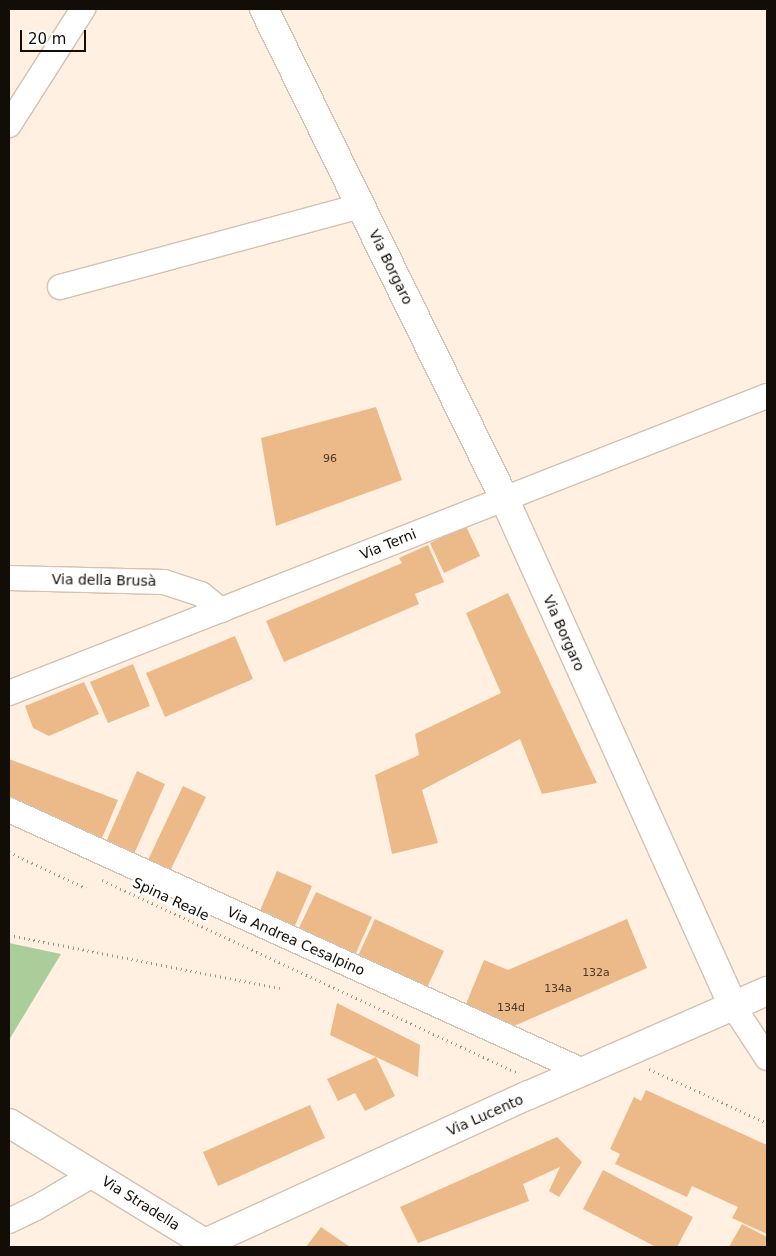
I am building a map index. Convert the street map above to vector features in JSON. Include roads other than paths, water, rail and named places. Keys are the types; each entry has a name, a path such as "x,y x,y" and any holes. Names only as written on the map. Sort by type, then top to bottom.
{"street":[{"path":"9,126 83,9"},
{"name":"Via Borgaro","path":"264,9 504,498 733,1006 767,1058"},
{"path":"60,287 361,206"},
{"name":"Via Terni","path":"9,693 767,396"},
{"name":"Via della Brusà","path":"9,578 164,582 202,594 221,610"},
{"name":"Via Andrea Cesalpino","path":"9,810 583,1071"},
{"name":"Via Lucento","path":"204,1246 529,1095 767,991"},
{"name":"Via Stradella","path":"9,1123 94,1174 204,1246"},
{"name":"Via Stradella","path":"9,1222 94,1174"}]}
